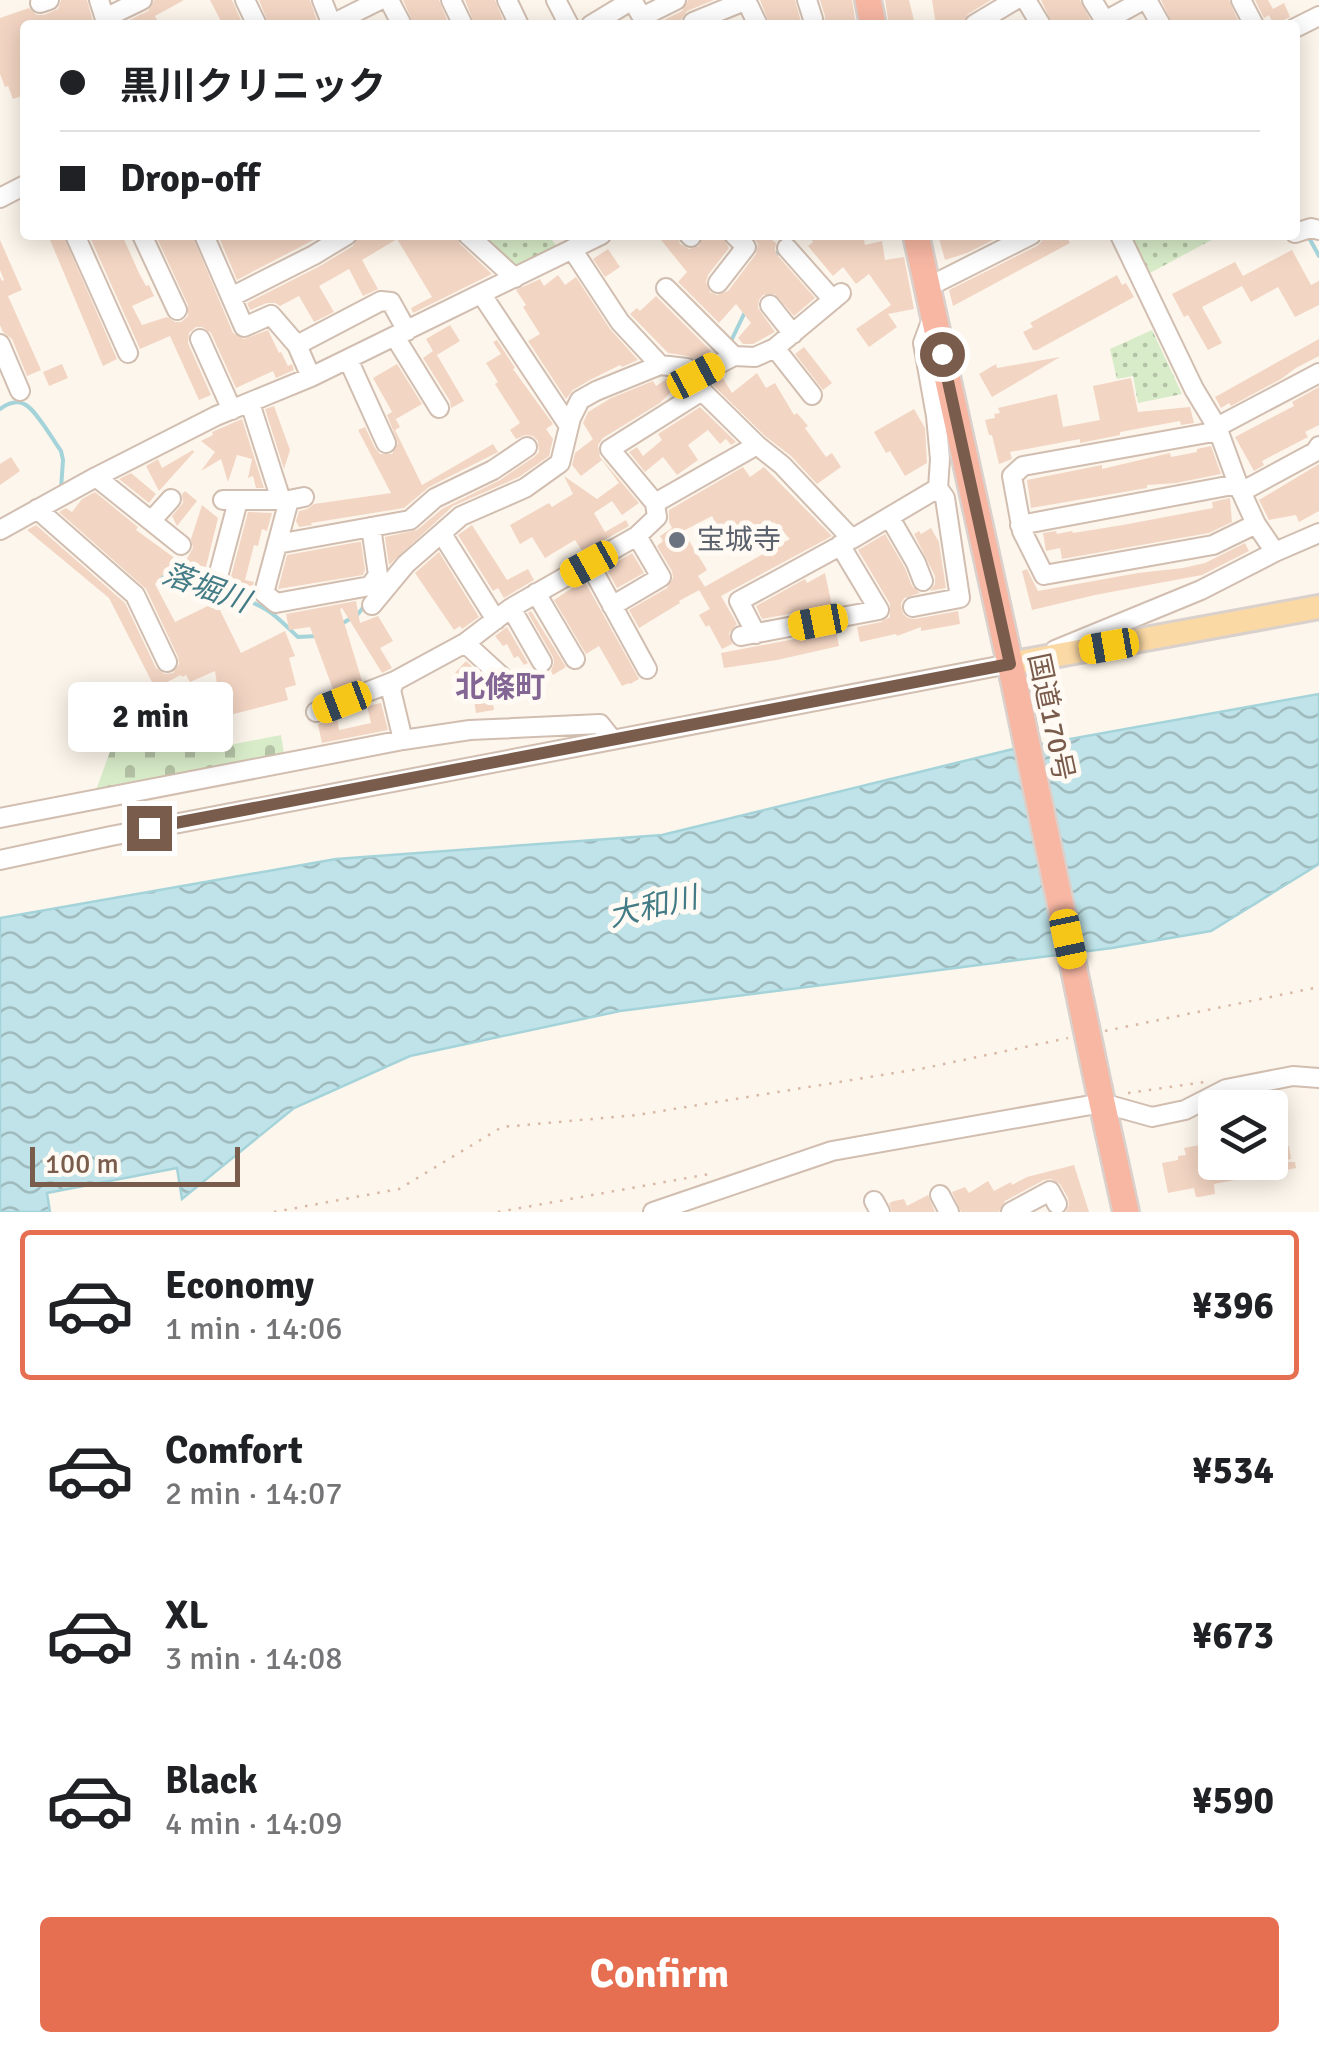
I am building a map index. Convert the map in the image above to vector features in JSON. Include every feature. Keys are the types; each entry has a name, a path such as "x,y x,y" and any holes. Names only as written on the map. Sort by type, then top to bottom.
{"highway":[{"name":"国道170号","path":"917,240 1126,1212"}],"main road":[{"path":"1011,670 1039,658 1319,607"}],"street":[{"path":"104,14 142,0"},
{"path":"341,20 380,0"},
{"path":"600,20 632,0 642,17 676,0"},
{"path":"807,0 812,19"},
{"path":"982,20 1014,0"},
{"path":"1109,20 1145,0"},
{"path":"698,20 741,1"},
{"path":"76,240 128,354"},
{"path":"144,240 177,310"},
{"path":"210,240 244,328 271,314 297,345 311,376"},
{"path":"231,296 339,240"},
{"path":"473,240 515,278"},
{"path":"0,530 96,477 591,240"},
{"path":"718,283 746,247 739,240"},
{"path":"928,287 1017,240"},
{"path":"1122,240 1194,389 1218,429 1256,524 1275,552"},
{"path":"666,288 734,356 755,358 775,348 837,296 787,248"},
{"path":"572,249 620,322 660,364"},
{"path":"482,295 569,426"},
{"path":"297,345 381,300 391,302 401,334 439,408"},
{"path":"770,305 793,334"},
{"path":"914,607 960,598 946,498 938,488 936,416 923,343 934,315"},
{"path":"200,340 292,499 264,593 276,603 370,586 378,575 371,527"},
{"path":"0,344 5,371 20,392"},
{"path":"775,348 812,396"},
{"path":"316,712 395,681 465,643 536,593 637,536 657,517 655,504 610,449 734,356"},
{"path":"348,359 386,443"},
{"path":"372,604 406,564 461,516 525,488 560,462 580,400 660,364 688,368 757,445 782,465 846,542 879,610 749,635 738,600 846,542 890,518 938,488"},
{"path":"1256,524 1213,545 1044,575 1021,528 1012,476 1024,466 1218,429 1319,373"},
{"path":"655,504 757,445"},
{"path":"1021,528 1240,488 1316,452 1319,446"},
{"path":"278,544 410,520 436,498 527,447"},
{"path":"96,477 182,545"},
{"path":"151,521 171,499"},
{"path":"216,584 230,500 292,499"},
{"path":"36,510 135,595 167,662"},
{"path":"890,518 916,562 922,582"},
{"path":"442,534 542,662"},
{"path":"1039,658 1201,590 1319,534"},
{"path":"612,606 661,578 637,536"},
{"path":"589,564 647,669"},
{"path":"536,593 575,659"},
{"path":"465,643 512,686"},
{"path":"0,860 612,740 1011,670"},
{"path":"395,681 391,690 403,740"},
{"path":"0,818 470,730 600,724 612,740"},
{"path":"653,1212 832,1151 1100,1096 1152,1116 1185,1110 1226,1089 1293,1076 1319,1078"},
{"path":"1010,1212 1050,1190 1056,1204"}],"path":[{"path":"1099,1032 1319,986"},
{"path":"274,1212 399,1190 502,1127 656,1112 926,1068 1080,1036"},
{"path":"498,1212 722,1172"}],"green space":[{"path":"484,240 552,240 558,248 517,270"},
{"path":"1134,240 1211,240 1150,273"},
{"path":"1152,330 1182,394 1138,403 1133,376 1117,379 1110,349"},
{"path":"206,685 219,747 281,735 284,754 95,793 112,746 136,699"}],"water":[{"name":"大和川","path":"1319,694 1319,864 1211,931 1112,948 620,1011 410,1056 294,1108 182,1199 177,1168 47,1193 50,1212 0,1212 0,918 336,859 662,835 1009,750"}],"building":[{"path":"61,0 87,0 93,20 20,20 20,97 13,99 0,74 0,18 29,8 37,15 58,9"},
{"path":"154,0 184,0 155,16 157,20 129,20 148,11"},
{"path":"210,0 232,0 241,20 220,20"},
{"path":"259,0 310,0 317,20 267,20"},
{"path":"403,0 439,0 447,20 412,20"},
{"path":"465,0 495,0 503,20 473,20"},
{"path":"688,0 714,0 687,11 681,20 664,20 682,11"},
{"path":"760,0 795,0 801,20 768,20"},
{"path":"820,0 852,0 855,20 825,20"},
{"path":"885,0 909,0 914,20 888,20"},
{"path":"932,0 991,0 968,14 965,20 935,20"},
{"path":"1041,0 1080,0 1090,20 1051,20"},
{"path":"1161,0 1229,0 1238,20 1171,20"},
{"path":"1255,0 1268,0 1273,9 1284,3 1290,17 1272,20 1269,15 1264,18"},
{"path":"0,240 22,290 8,296 41,370 27,376 12,339 0,325 0,277 4,280"},
{"path":"50,240 65,240 117,359 103,366"},
{"path":"91,240 124,240 154,296 132,306 142,325 167,317 181,322 188,316 188,305 158,240 194,240 233,333 244,339 268,330 279,353 294,370 276,378 273,371 236,388 211,333 196,327 189,333 188,343 211,395 199,400 170,336 140,349"},
{"path":"220,240 313,240 237,280"},
{"path":"356,240 395,240 362,260 378,289 363,296 349,269 319,286 334,312 314,322 299,296 280,306 267,303 250,310 247,303 353,246"},
{"path":"398,240 458,240 492,274 413,313 411,308 432,297"},
{"path":"661,240 679,240 689,249 699,246 701,240 725,240 729,248 706,282 710,292 717,295 728,291 756,254 755,240 772,240 778,256 815,298 794,316 775,294 763,295 758,308 775,332 753,344 743,344 738,338 751,323 736,304 719,323 678,282 687,272"},
{"path":"864,240 865,245 882,241 885,260 904,257 914,309 888,314 897,327 869,347 856,329 891,305 869,274 856,284 843,267 833,276 808,246 813,242"},
{"path":"939,240 993,240 967,253 945,260"},
{"path":"1042,241 1070,243 953,306 949,290"},
{"path":"608,249 620,267 605,277 593,259"},
{"path":"1292,250 1311,285 1319,281 1319,305 1295,317 1278,287 1251,302 1242,286 1202,307 1222,343 1208,350 1172,294 1235,262 1243,276"},
{"path":"558,275 565,285 576,277 610,329 638,360 590,380 566,399 528,341 540,334 516,290 540,279 544,286"},
{"path":"1117,275 1134,297 1033,350 1023,332 1033,327 1030,323"},
{"path":"656,296 711,351 704,358 698,361 668,353 630,314 637,308 640,311"},
{"path":"450,325 460,341 437,355 464,401 451,408 423,358 433,351 426,339"},
{"path":"1319,339 1319,356 1221,408 1215,397"},
{"path":"497,340 553,424 546,429 553,439 549,456 519,477 453,506 389,565 385,537 417,530 442,509 500,480 539,452 533,436 516,439 510,430 520,423 486,363 501,354 493,342"},
{"path":"804,347 832,383 823,390 795,354"},
{"path":"1060,357 992,397 979,374 996,364 997,368"},
{"path":"62,364 68,378 49,386 43,372"},
{"path":"397,364 422,404 396,419 373,378"},
{"path":"757,373 766,388 775,383 826,457 832,453 841,467 817,484 713,385 722,377 732,393"},
{"path":"668,378 682,381 660,403 598,445 600,457 639,503 622,515 612,501 594,513 605,532 626,520 629,526 583,552 575,540 545,558 532,537 520,544 510,525 573,494 564,476 597,499 619,483 602,460 581,476 572,465 575,453 593,439 583,423 588,412 611,398 653,381 656,386"},
{"path":"1131,378 1138,412 1190,407 1194,423 1181,425 1180,421 1080,443 1080,439 1010,452 1012,459 999,464 985,420 995,418 994,414 1000,413 998,408 1057,394 1063,427 1100,420 1093,386"},
{"path":"1319,387 1319,425 1305,432 1308,437 1262,461 1264,465 1254,471 1235,437 1294,406 1292,402"},
{"path":"274,406 290,450 284,469 265,409"},
{"path":"700,407 736,442 731,445 726,439 720,444 708,430 688,445 698,460 677,475 663,457 645,472 629,452 637,447 643,456 662,440 658,434"},
{"path":"914,409 925,428 927,463 905,476 874,432"},
{"path":"392,412 400,427 395,430 422,485 493,444 498,452 429,487 404,508 299,527 299,511 314,504 391,493 358,430 365,427 380,454 392,454 398,443 387,415"},
{"path":"242,419 264,488 256,488 253,476 248,478 252,459 237,455 228,482 221,459 201,471 215,452 201,441"},
{"path":"1211,446 1221,474 1031,508 1027,480 1102,465 1102,469 1170,453 1171,457"},
{"path":"193,450 159,491 146,466 158,459 162,468"},
{"path":"11,457 20,471 0,485 0,464"},
{"path":"1319,464 1319,511 1299,522 1296,515 1269,520 1259,500"},
{"path":"743,467 750,477 764,467 832,536 721,596 737,624 729,633 732,644 722,649 699,615 710,609 699,590 639,628 629,610 667,588 673,578 657,546 663,541 660,536 672,528 669,510","holes":["712,516 732,552 745,542 743,538 774,522 790,539 705,587 698,576 707,570 683,531"]},
{"path":"131,473 156,494 149,503 119,479"},
{"path":"185,491 197,501 177,526 172,516 183,503"},
{"path":"95,492 138,527 136,530 176,559 155,584 175,622 216,602 241,653 285,631 295,656 289,658 296,685 285,688 288,700 222,717 215,671 190,682 186,675 181,675 155,688 109,598 27,530 36,525 125,603 156,668 165,674 173,673 179,664 178,657 146,589 59,512 66,508 72,512 82,499"},
{"path":"1230,498 1232,522 1209,533 1062,559 1060,548 1046,551 1043,533 1123,525 1213,508 1212,502"},
{"path":"202,505 218,518 206,567 185,562 193,548 191,539"},
{"path":"248,512 272,513 267,531 262,529 258,546 254,545 245,580 254,582 252,594 228,588"},
{"path":"472,525 507,580 528,569 534,580 504,598 498,588 493,591 458,535"},
{"path":"931,528 939,542 946,588 930,591 935,576 914,534"},
{"path":"885,534 912,586 920,593 904,598 903,614 915,619 958,611 960,624 921,631 921,627 897,636 860,642 857,627 890,617 890,604 858,550"},
{"path":"361,542 363,575 278,589 287,555"},
{"path":"1245,543 1249,551 1202,575 1032,610 1022,571 1027,569 1038,591 1205,563"},
{"path":"439,552 479,617 462,629 460,626 454,630 415,573"},
{"path":"632,553 644,573 617,588 606,568"},
{"path":"825,573 832,606 762,619 756,606 805,579 807,583"},
{"path":"584,580 639,679 630,684 622,686 599,646 586,654 554,600"},
{"path":"356,601 360,623 378,616 393,641 380,648 392,668 382,673 342,608 362,681 334,692 310,627 289,630 286,614"},
{"path":"531,611 566,667 553,675 553,657 528,613"},
{"path":"507,627 528,663 524,665 518,656 514,658 507,644 503,646 495,636"},
{"path":"836,631 839,646 724,668 721,653"},
{"path":"466,661 490,683 494,710 476,713 474,700 465,692 470,687 455,673"},
{"path":"381,703 388,730 322,743 318,724 337,717 339,730 371,723 367,706"},
{"path":"1198,1145 1198,1180 1234,1180 1214,1184 1215,1194 1196,1197 1194,1188 1168,1193 1162,1163 1186,1155 1184,1148"},
{"path":"1074,1165 1089,1212 1066,1212 1068,1198 1060,1184 1051,1179 1005,1201 999,1212 961,1212 952,1192 965,1187 969,1193 988,1181 994,1191 1011,1182 1012,1185 1027,1177"},
{"path":"928,1195 935,1212 892,1212 889,1203 904,1199 907,1206"}],"waterway":[{"name":"落堀川","path":"1307,234 1319,256"},
{"name":"落堀川","path":"776,255 786,240"},
{"name":"落堀川","path":"732,339 745,312"},
{"name":"落堀川","path":"0,409 21,403 38,418 61,451 61,489"},
{"name":"落堀川","path":"158,575 184,586 254,603 298,637 317,636"},
{"name":"落堀川","path":"343,623 366,604"}],"place":[{"name":"宝城寺","path":"677,540"}],"district":[{"name":"北條町","path":"500,687"}],"route":[{"path":"149,828 1010,664 942,354"}]}
